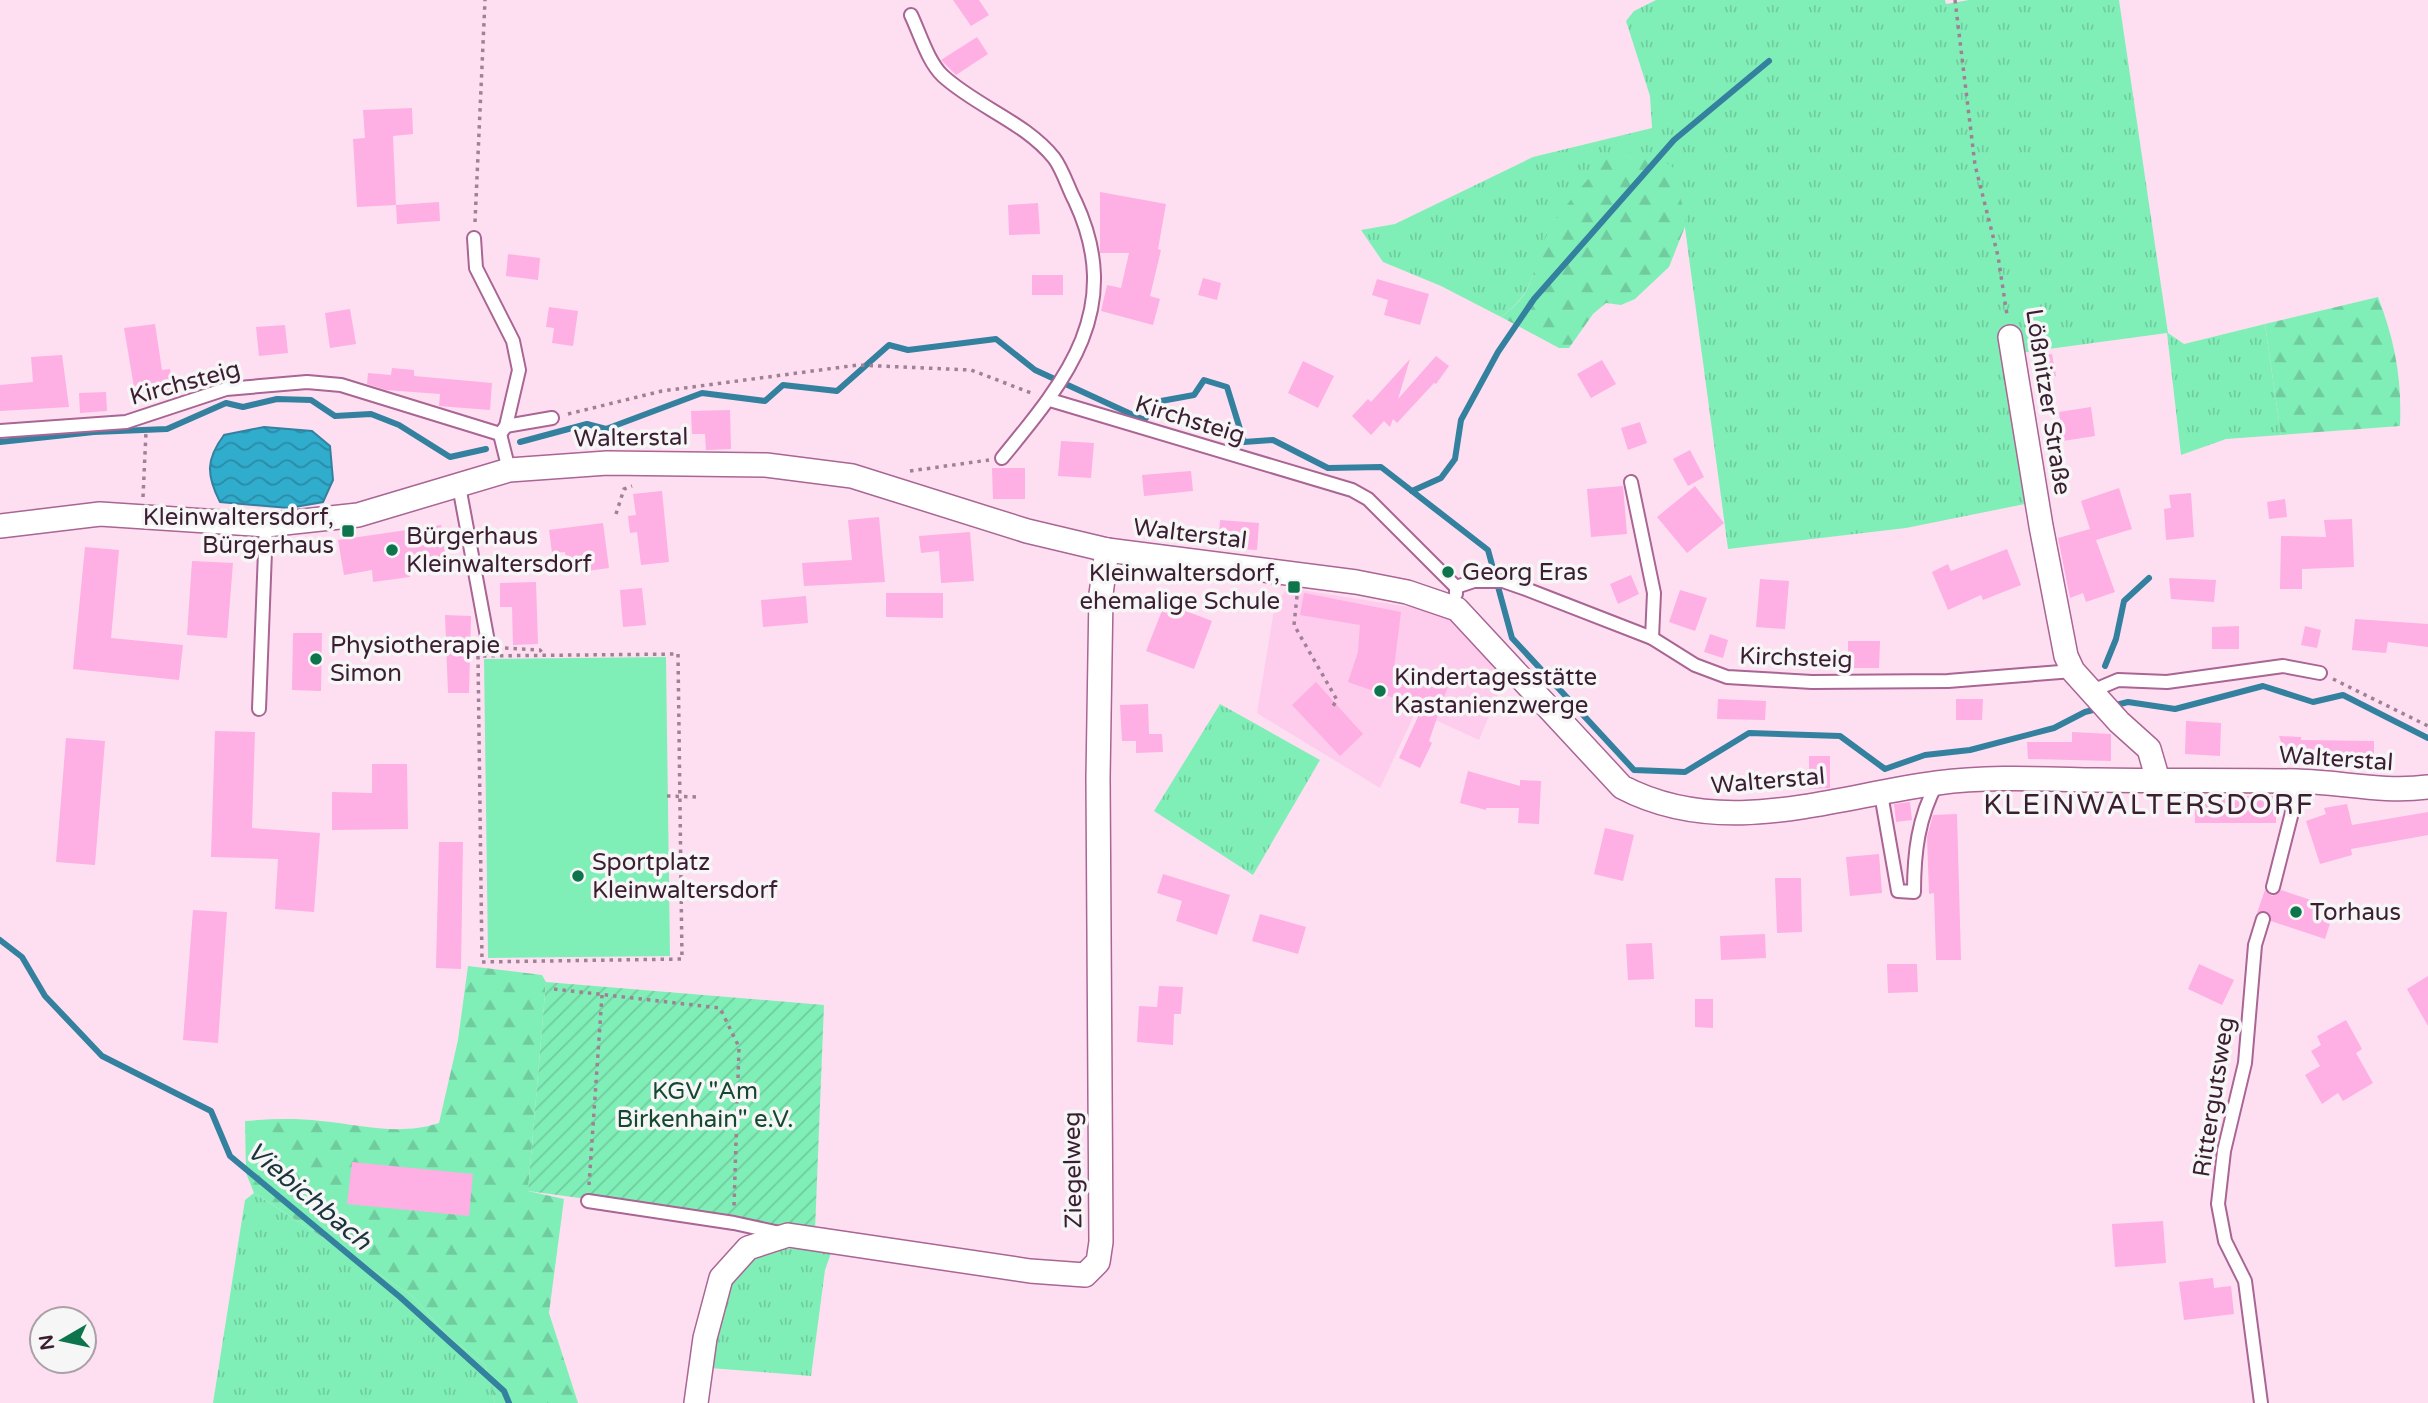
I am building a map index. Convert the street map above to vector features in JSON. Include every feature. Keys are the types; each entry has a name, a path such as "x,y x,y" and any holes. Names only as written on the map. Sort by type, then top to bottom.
{"street":[{"name":"Lößnitzer Straße","path":"2010,337 2041,526 2066,656 2073,671 2119,722 2149,749 2158,780"},
{"name":"Walterstal","path":"0,526 100,514 267,525 358,515 509,470 607,463 766,465 852,476 1027,531 1107,550 1456,598 1622,787 1647,800 1702,813 1767,811 1937,783 1978,779 2300,781 2394,791 2428,787"},
{"name":"Ziegelweg","path":"696,1403 705,1338 721,1278 748,1248 788,1235 1030,1272 1084,1275 1098,1262 1101,1242 1098,778 1101,594 1107,550"}],"lane":[{"path":"911,15 942,75 1018,127 1055,159 1083,219 1096,269 1087,334 1052,397 1002,458"},
{"path":"474,238 475,268 513,341 519,370 503,430 509,470"},
{"name":"Kirchsteig","path":"0,431 126,422 226,389 307,382 341,385 503,430 552,418"},
{"name":"Kirchsteig","path":"1052,397 1352,490 1368,499 1456,598 1474,581 1503,581 1578,607 1652,638 1695,665 1727,677 1812,682 1948,681 2073,671"},
{"path":"1631,482 1654,593 1652,638"},
{"path":"459,486 489,647"},
{"path":"259,709 267,525"},
{"path":"2096,696 2118,680 2167,682 2283,666 2320,673"},
{"path":"2273,887 2300,781"},
{"path":"1881,794 1898,891 1914,892 1919,824 1925,805 1937,783"},
{"name":"Rittergutsweg","path":"2261,1403 2245,1281 2225,1241 2218,1204 2224,1151 2245,1063 2255,945 2263,919"},
{"path":"587,1202 733,1223 788,1235"}],"path":[{"path":"474,238 485,0"},
{"name":"Lößnitzer Straße","path":"1955,0 1975,165 1998,256 2010,337"},
{"path":"552,418 662,391 858,365 971,370 1052,397"},
{"path":"142,517 147,441"},
{"path":"879,484 901,472 1002,458"},
{"path":"1300,575 1294,625 1337,700 1333,706"},
{"path":"489,647 540,650 544,655"},
{"path":"678,654 680,796 682,959 482,962 478,656 678,654"},
{"path":"2320,673 2428,726"},
{"path":"667,796 698,797"},
{"path":"554,989 720,1009 739,1047 733,1223"},
{"path":"587,1202 601,995"}],"shaded area":[{"name":"Kindertagesstätte Kastanienzwerge","path":"1288,588 1454,614 1508,670 1479,740 1416,711 1380,788 1257,713 1275,604"}],"green space":[{"path":"1656,0 1945,0 1946,4 1969,0 2119,0 2168,333 2184,344 2265,324 2281,435 2226,439 2181,455 2167,333 2004,355 2025,504 1906,528 1728,549 1681,198 1540,252 1523,296 1501,317 1441,286 1383,262 1361,230 1395,224 1533,157 1652,128 1650,96 1626,21 1634,11"},
{"path":"1637,152 1663,160 1682,175 1681,198 1686,224 1669,267 1635,299 1621,305 1606,303 1593,314 1569,348 1559,348 1501,317 1523,296 1543,243 1579,190 1611,154"},
{"path":"2378,297 2396,360 2400,426 2281,435 2265,324"},
{"name":"Sportplatz Kleinwaltersdorf","path":"666,657 670,956 488,958 484,659"},
{"path":"1220,704 1320,760 1253,875 1154,811"},
{"path":"468,966 542,975 546,982 528,1191 564,1199 549,1313 578,1403 495,1403 485,1364 450,1338 411,1295 254,1193 246,1173 245,1121 302,1119 395,1129 439,1123 458,1040"},
{"name":"KGV \"Am Birkenhain\" e.V.","path":"546,982 824,1005 815,1230 528,1191"},
{"path":"254,1193 411,1295 450,1338 485,1364 495,1403 213,1403 245,1200"},
{"path":"807,1248 831,1253 825,1270 811,1376 710,1368 724,1300 740,1270 752,1258 769,1251"}],"water":[{"path":"264,427 312,431 330,446 333,480 323,502 289,508 220,502 210,475 211,460 218,444 224,435"}],"building":[{"path":"953,0 979,0 989,15 971,26"},
{"path":"977,37 988,54 956,75 941,60"},
{"path":"412,108 413,134 393,136 396,205 357,207 353,139 365,138 363,110"},
{"path":"1100,192 1166,204 1158,249 1161,250 1150,296 1160,299 1153,325 1101,311 1107,285 1121,288 1129,253 1100,253"},
{"path":"439,202 440,221 397,224 396,205"},
{"path":"1038,203 1040,234 1009,235 1008,205"},
{"path":"508,254 540,258 538,280 506,276"},
{"path":"1032,275 1063,275 1063,295 1032,295"},
{"path":"1203,278 1221,283 1217,300 1198,295"},
{"path":"1377,279 1429,294 1420,325 1384,315 1388,300 1372,295"},
{"path":"549,307 578,311 573,346 552,343 554,328 546,327"},
{"path":"350,309 356,344 330,348 325,313"},
{"path":"155,324 162,370 170,369 173,394 136,399 124,328"},
{"path":"285,325 288,353 259,356 256,327"},
{"path":"2052,354 2056,376 2037,379 2034,357"},
{"path":"62,355 69,407 0,411 0,385 33,382 31,357"},
{"path":"1436,356 1449,366 1436,384 1434,383 1397,423 1393,419 1390,427 1384,421 1371,435 1352,416 1368,399 1371,402 1410,359 1398,399"},
{"path":"1602,360 1616,384 1591,398 1577,374"},
{"path":"1303,361 1334,376 1318,408 1288,393"},
{"path":"392,368 414,370 414,376 492,383 490,410 439,406 440,394 386,390 367,384 368,373 391,375"},
{"path":"106,392 107,411 80,413 79,393"},
{"path":"2091,407 2095,436 2063,441 2059,412"},
{"path":"730,410 731,449 706,450 705,434 692,434 691,411"},
{"path":"1640,422 1647,443 1628,450 1621,428"},
{"path":"1061,441 1094,443 1091,478 1058,476"},
{"path":"1690,450 1704,477 1688,486 1673,459"},
{"path":"992,468 1025,468 1025,499 993,499"},
{"path":"1191,471 1193,491 1144,496 1142,475"},
{"path":"1623,486 1627,534 1591,537 1587,489"},
{"path":"1695,486 1724,523 1687,553 1657,517"},
{"path":"2119,488 2132,529 2096,540 2115,592 2086,602 2083,593 2070,598 2058,538 2090,529 2081,501"},
{"path":"662,491 669,562 641,565 637,532 630,533 628,516 636,515 633,494"},
{"path":"2191,493 2194,537 2166,540 2164,509 2171,508 2169,495"},
{"path":"2285,499 2287,517 2269,519 2267,502"},
{"path":"879,517 885,582 804,586 802,563 852,560 848,520"},
{"path":"2352,519 2354,567 2302,569 2302,589 2280,589 2281,536 2326,537 2324,520"},
{"path":"1220,520 1259,523 1257,550 1218,548"},
{"path":"603,523 609,568 587,571 586,562 567,564 565,552 552,553 549,530"},
{"name":"Bürgerhaus Kleinwaltersdorf","path":"441,525 446,560 408,565 410,577 373,582 372,570 344,575 338,540"},
{"path":"970,532 974,581 941,583 939,551 921,553 919,536"},
{"path":"85,547 119,550 111,638 183,645 179,680 73,669"},
{"path":"2007,549 2021,585 1983,600 1981,595 1948,610 1932,572 1948,564 1951,571"},
{"path":"192,561 233,563 227,638 187,635"},
{"path":"1631,575 1639,594 1618,604 1610,584"},
{"path":"2169,578 2216,580 2214,602 2171,599"},
{"path":"1760,579 1789,581 1785,629 1756,627"},
{"path":"536,582 538,644 513,645 512,607 500,607 500,583"},
{"path":"642,588 646,625 623,627 620,590"},
{"path":"1680,590 1707,598 1695,631 1669,622"},
{"path":"886,593 943,593 943,618 886,617"},
{"path":"1304,593 1401,612 1394,668 1448,686 1429,741 1432,743 1420,768 1399,758 1422,708 1348,682 1358,652 1360,625 1300,615"},
{"path":"806,596 808,623 763,627 761,600"},
{"path":"1165,603 1212,621 1194,669 1146,651"},
{"path":"445,615 471,616 469,693 448,693"},
{"path":"2355,619 2428,624 2428,647 2388,642 2386,653 2352,650"},
{"path":"2239,626 2239,649 2212,649 2212,627"},
{"path":"2305,626 2321,630 2317,648 2301,645"},
{"path":"293,633 322,633 321,691 292,690"},
{"path":"1710,634 1728,640 1723,658 1704,652"},
{"path":"1848,641 1880,641 1879,668 1848,668"},
{"path":"1316,682 1363,734 1340,756 1292,705"},
{"path":"1718,699 1766,701 1765,720 1717,719"},
{"path":"1956,699 1983,699 1982,720 1956,720"},
{"path":"1148,704 1149,734 1162,734 1163,752 1136,753 1136,741 1122,741 1120,705"},
{"path":"2186,721 2221,723 2220,756 2185,754"},
{"path":"215,731 255,732 252,828 320,833 314,912 275,909 278,859 211,857"},
{"path":"2072,732 2111,734 2111,761 2028,759 2027,742 2072,742"},
{"path":"2279,736 2301,737 2301,740 2374,741 2374,766 2288,763"},
{"path":"66,738 105,741 95,865 56,862"},
{"path":"1809,756 1830,756 1830,788 1809,789"},
{"path":"372,764 407,764 408,829 332,830 332,792 372,793"},
{"path":"1468,771 1520,786 1520,780 1541,781 1539,824 1518,823 1519,808 1486,810 1460,803"},
{"path":"2195,796 2276,796 2276,823 2195,823"},
{"path":"1910,802 1912,820 1896,822 1894,804"},
{"path":"2347,804 2352,825 2428,812 2428,835 2351,849 2352,855 2320,864 2306,821 2326,814 2324,808"},
{"path":"1957,814 1961,960 1936,960 1934,893 1929,894 1927,837 1933,815"},
{"path":"1605,828 1634,835 1623,881 1594,874"},
{"path":"439,842 463,842 461,969 436,968"},
{"path":"1879,854 1882,893 1850,896 1846,857"},
{"path":"1163,874 1230,895 1217,935 1176,921 1182,901 1157,893"},
{"path":"1775,878 1801,878 1802,932 1777,933"},
{"name":"Torhaus","path":"2265,890 2272,896 2281,890 2335,908 2325,939 2271,921 2266,911 2257,913"},
{"path":"193,910 227,912 218,1043 183,1040"},
{"path":"1260,914 1306,927 1298,954 1252,941"},
{"path":"1765,934 1766,958 1721,960 1720,936"},
{"path":"1652,943 1654,979 1628,980 1626,944"},
{"path":"1887,964 1917,964 1918,992 1888,993"},
{"path":"2199,964 2234,980 2222,1005 2188,989"},
{"path":"2428,976 2428,1026 2407,989"},
{"path":"1159,986 1183,987 1181,1014 1174,1014 1173,1045 1137,1042 1139,1006 1157,1007"},
{"path":"1695,999 1713,999 1713,1028 1695,1027"},
{"path":"2346,1020 2362,1049 2356,1053 2373,1083 2343,1101 2338,1093 2322,1104 2305,1075 2320,1066 2311,1051 2321,1045 2317,1036"},
{"path":"352,1162 473,1174 469,1216 347,1204"},
{"path":"2163,1221 2166,1263 2115,1267 2112,1224"},
{"path":"2213,1278 2214,1288 2231,1286 2234,1314 2184,1320 2179,1282"}],"waterway":[{"path":"1412,491 1441,478 1455,459 1461,420 1498,352 1534,299 1674,140 1769,61"},
{"path":"520,442 587,424 606,429 702,393 765,401 783,385 837,391 889,345 908,350 996,339 1035,370 1144,420 1161,401 1194,395 1204,380 1227,387 1244,442 1273,440 1328,468 1381,467 1488,550 1512,638 1634,770 1685,772 1749,733 1840,736 1885,769 1925,755 1970,750 2054,728 2085,712 2101,708"},
{"path":"0,442 94,432 167,429 226,403 243,407 277,399 311,400 335,416 371,414 399,425 450,457 486,449"},
{"path":"2105,666 2116,639 2124,601 2149,578"},
{"path":"2112,706 2128,702 2175,709 2263,686 2313,702 2343,695 2428,738"},
{"name":"Viebichbach","path":"0,940 22,957 45,996 102,1056 211,1111 230,1156 400,1297 504,1391 509,1403"}],"place":[{"name":"Kleinwaltersdorf, Bürgerhaus","path":"348,531"},
{"name":"Bürgerhaus Kleinwaltersdorf","path":"392,550"},
{"name":"Georg Eras","path":"1448,572"},
{"name":"Kleinwaltersdorf, ehemalige Schule","path":"1294,587"},
{"name":"Physiotherapie Simon","path":"316,659"},
{"name":"Kindertagesstätte Kastanienzwerge","path":"1380,691"},
{"name":"Sportplatz Kleinwaltersdorf","path":"578,876"},
{"name":"Torhaus","path":"2296,912"}],"district":[{"name":"KLEINWALTERSDORF","path":"2149,805"}]}
